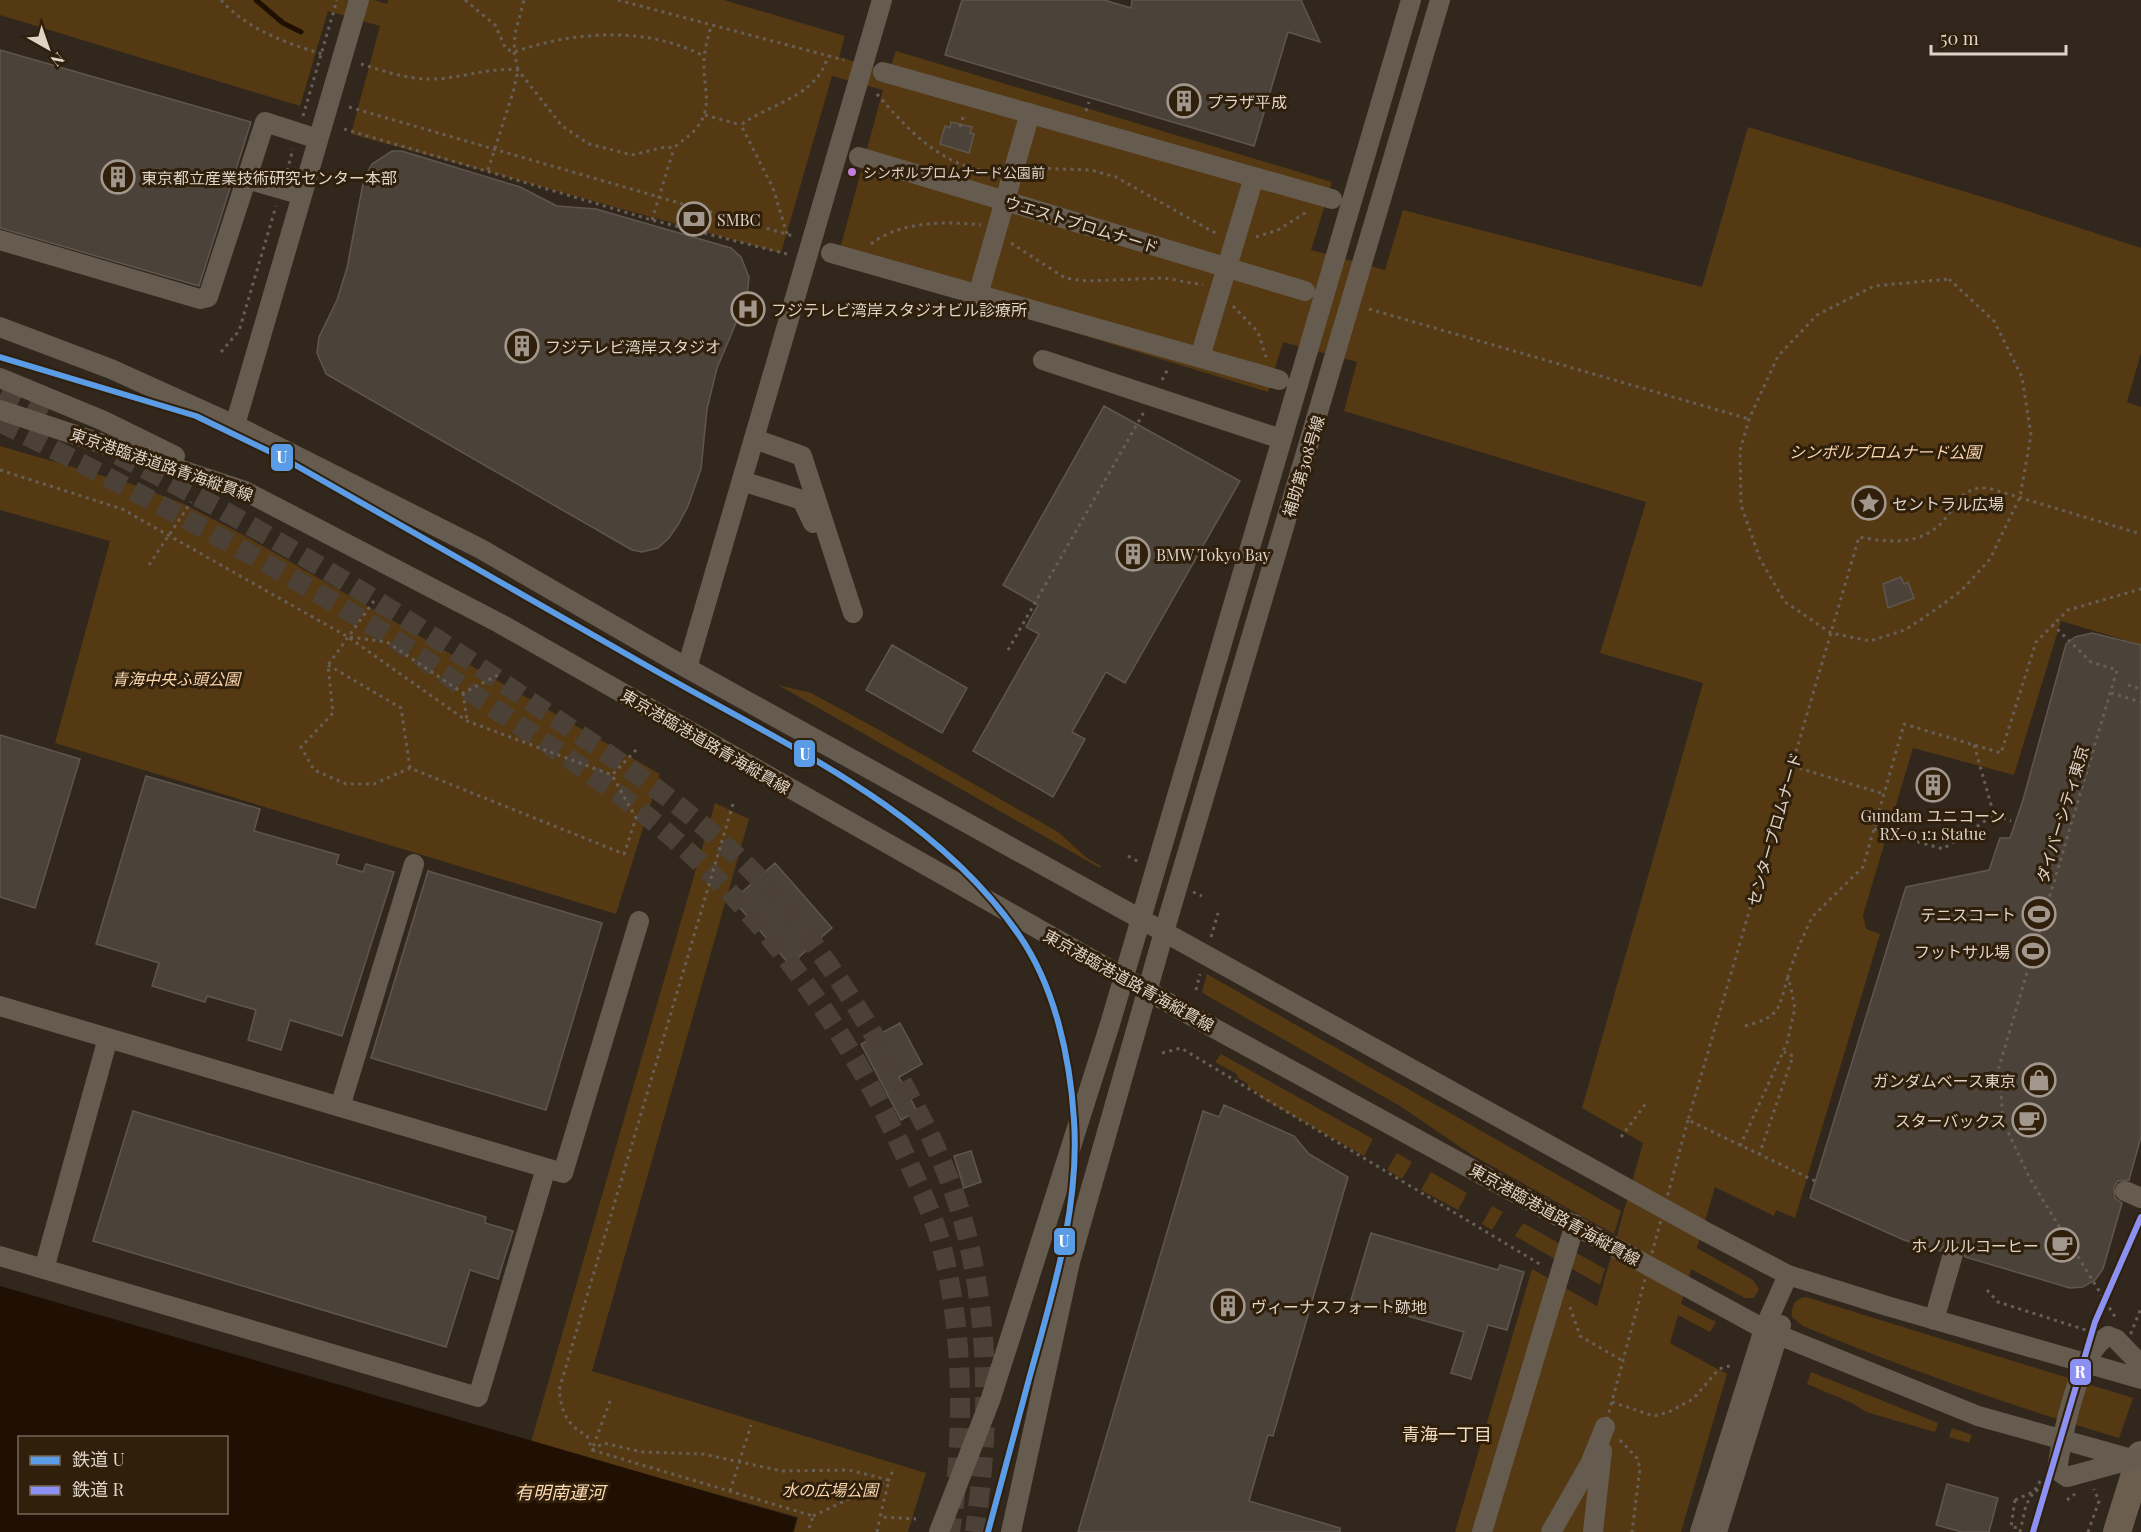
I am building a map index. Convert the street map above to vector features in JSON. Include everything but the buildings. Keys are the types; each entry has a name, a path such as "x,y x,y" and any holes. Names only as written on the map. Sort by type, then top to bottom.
{"highway":[{"path":"2117,1532 2140,1459"}],"street":[{"path":"235,424 359,0"},
{"path":"687,668 882,0"},
{"name":"補助第308号線","path":"939,1532 991,1398 1124,977 1411,0"},
{"name":"補助第308号線","path":"1011,1532 1070,1262 1164,932 1440,0"},
{"path":"883,72 1325,197"},
{"path":"978,295 1030,113"},
{"path":"0,240 200,299 208,297 265,122 318,139"},
{"name":"ウエストプロムナード","path":"859,157 1305,291"},
{"path":"1200,357 1254,177"},
{"path":"247,178 302,195"},
{"path":"831,253 1273,378"},
{"path":"0,327 111,369 235,424 481,549 687,668 1706,1232 1788,1275 1934,1320 2141,1379"},
{"path":"1043,360 1281,439"},
{"path":"0,378 104,422 245,491"},
{"name":"東京港臨港道路青海縦貫線","path":"0,410 245,491 499,623 1124,977 1772,1332 1978,1416 2140,1459"},
{"path":"742,481 802,500 853,613 802,456 754,439"},
{"path":"340,1107 414,864"},
{"path":"0,1256 478,1397 639,921"},
{"path":"0,1006 554,1170"},
{"path":"44,1269 108,1038"},
{"path":"1482,1532 1575,1224"},
{"path":"1934,1320 1953,1254"},
{"path":"1717,1532 1788,1275"},
{"path":"1700,1532 1772,1332"},
{"path":"2140,1459 2072,1475 2057,1470 2075,1393 2098,1342 2108,1336 2116,1339 2141,1365"},
{"path":"1551,1532 1590,1464 1605,1427"},
{"path":"1593,1532 1605,1427"}],"path":[{"path":"220,0 242,20 272,37 322,54"},
{"path":"465,0 495,25 506,49 514,52 536,45 580,38 635,35 669,40 704,56"},
{"path":"524,0 515,34 514,52 518,70 562,126 589,144 632,155 665,147 674,148"},
{"path":"618,0 843,60"},
{"path":"652,220 674,148 698,127 704,115 708,96 704,56 711,26"},
{"path":"704,115 741,125 812,84 824,73 828,57"},
{"path":"361,64 408,77 430,79 499,68 518,70"},
{"path":"488,170 518,70"},
{"path":"877,94 906,128 928,147 969,169 993,172 1060,167 1091,170 1116,177 1226,239 1260,237 1278,230 1299,218 1325,197"},
{"path":"349,107 792,236"},
{"path":"741,125 773,188 787,234"},
{"path":"344,129 652,220 787,254"},
{"path":"855,260 874,242 910,227 943,222 984,225 996,229 1009,241 1065,278 1087,281 1164,278 1206,286 1219,294 1258,332 1273,378"},
{"path":"1949,279 1994,321 2022,377 2031,435 2020,497 1990,560 1962,590 1935,610 1905,630 1870,641 1831,633 1785,602 1760,559 1741,505 1740,451 1749,419 1778,356 1817,315 1874,286 1949,279"},
{"path":"1369,309 1749,419"},
{"path":"1008,650 1178,351"},
{"path":"0,470 122,508 348,637 467,721 612,775 636,818 624,854 410,768 374,784 346,784 314,770 301,747 333,713 328,665 348,637 374,601"},
{"name":"センタープロムナード","path":"1605,1427 1688,1120 1859,537 1888,542 1916,538 1936,528 1963,495 1975,487 1988,488 2020,497"},
{"path":"2020,497 2141,534"},
{"path":"149,565 191,501"},
{"path":"1745,1026 1770,1020 1776,1011 1812,917 1863,867 1904,724 2001,753 2036,642 2068,610 2141,589"},
{"name":"ダイバーシティ東京","path":"2052,624 2091,662 2117,670 1999,1067 2003,1121 2030,1179 2116,1317"},
{"path":"348,637 387,642 463,693 467,721"},
{"path":"328,665 401,708 410,768"},
{"path":"463,693 502,673"},
{"path":"2128,685 2141,689"},
{"path":"2111,693 2141,702"},
{"path":"1974,745 1994,815"},
{"path":"612,775 637,749"},
{"path":"1792,766 1884,794"},
{"path":"592,1450 587,1436 571,1427 562,1412 559,1390 733,804"},
{"path":"1994,815 2011,821"},
{"path":"1874,829 1943,849 1994,815"},
{"path":"1128,856 1138,862"},
{"path":"1211,937 1218,913"},
{"path":"1196,990 1202,969"},
{"path":"1740,1146 1784,1052 1795,1008 1788,975"},
{"path":"1162,1053 1181,1048 1558,1275"},
{"path":"1759,1156 1793,1056 1784,1052"},
{"path":"1621,1137 1647,1102"},
{"path":"1688,1120 1815,1181"},
{"path":"1987,1290 1998,1302 2108,1336"},
{"path":"2125,1348 2141,1308"},
{"path":"1580,1336 1623,1361"},
{"path":"1612,1402 1654,1416 1663,1414 1684,1405 1719,1369 1733,1365"},
{"path":"592,1450 610,1401"},
{"path":"730,1491 751,1425"},
{"path":"1605,1427 1629,1448 1637,1458 1640,1468 1632,1532"},
{"path":"592,1450 604,1443 642,1452 703,1454 782,1471 849,1470 889,1480"},
{"path":"592,1450 813,1516 889,1480"},
{"path":"878,1532 893,1470"},
{"path":"2044,1475 2026,1505 2021,1530 2012,1527 2016,1500 2072,1475 2092,1484 2099,1501 2088,1532"},
{"path":"808,1532 813,1516"},
{"path":"880,1517 916,1519"}],"green space":[{"name":"シンボルプロムナード公園","path":"0,0 374,0 387,4 388,0 724,0 845,36 839,57 889,72 896,51 1332,182 1311,250 1385,270 1403,210 1702,287 1748,127 2003,203 2141,248 2141,353 2127,402 2141,407 2141,645 2061,621 2014,775 1913,748 1863,915 1866,929 1880,934 1795,1218 1776,1210 1774,1216 1715,1187 1697,1248 1753,1280 1759,1289 1754,1298 1745,1298 1691,1269 1681,1304 1716,1322 1710,1332 1678,1315 1670,1343 1727,1374 1681,1532 1455,1532 1532,1269 1597,1306 1643,1143 1582,1108 1703,683 1600,653 1646,502 1344,411 1357,362 1283,342 1268,392 837,260 883,90 832,76 781,253 351,134 380,26 328,11 300,106 0,15"},
{"name":"青海中央ふ頭公園","path":"0,446 135,485 184,504 247,537 660,774 616,914 55,743 110,541 0,510"},
{"path":"778,685 811,693 883,732 1058,832 1087,858 1101,866 1100,868"},
{"name":"水の広場公園","path":"715,803 749,819 592,1371 926,1473 908,1532 794,1532 798,1517 531,1442"},
{"path":"1207,974 1621,1211 1614,1234 1472,1155 1400,1106 1206,995 1202,992"},
{"path":"1221,1054 1373,1139 1364,1156 1258,1096 1259,1093 1248,1087 1248,1084 1238,1078 1237,1074 1215,1062"},
{"path":"1397,1153 1412,1162 1402,1179 1387,1170"},
{"path":"1431,1172 1467,1193 1458,1210 1421,1190"},
{"path":"1492,1206 1503,1212 1492,1230 1482,1224"},
{"path":"1523,1223 1605,1269 1600,1285 1515,1236"},
{"path":"1806,1297 2133,1398 2119,1438 1959,1386 1803,1326 1792,1317 1792,1310 1796,1301"},
{"path":"1811,1372 1938,1423 1935,1432 1866,1412 1852,1403 1807,1384"},
{"path":"1952,1428 1972,1435 1969,1443 1949,1437"}],"water":[{"name":"有明南運河","path":"0,1286 797,1518 793,1532 0,1532"}],"waterway":[{"path":"256,0 283,23 301,32"}],"tunnel":[{"path":"0,395 48,420"},
{"path":"0,422 236,546 403,645 578,765 645,814 703,866 771,940 802,979 858,1064 904,1153 938,1234 953,1306 960,1382 958,1459 950,1532"},
{"path":"118,455 266,534 362,592 596,746 657,789 715,836 742,861 795,920 855,1005 911,1099 947,1175 965,1228 980,1303 985,1379 983,1456 975,1532"}],"rail line":[{"name":"U","path":"0,357 196,416 283,458 853,783 944,851 984,891 1032,955 1051,1000 1069,1072 1075,1153 1073,1186 1055,1283 988,1532"},
{"name":"R","path":"2033,1532 2095,1322 2141,1217"}],"place":[{"name":"プラザ平成","path":"1184,101"},
{"name":"シンボルプロムナード公園前","path":"852,172"},
{"name":"東京都立産業技術研究センター本部","path":"118,177"},
{"name":"SMBC","path":"694,219"},
{"name":"フジテレビ湾岸スタジオビル診療所","path":"748,309"},
{"name":"フジテレビ湾岸スタジオ","path":"522,346"},
{"name":"セントラル広場","path":"1869,503"},
{"name":"BMW Tokyo Bay","path":"1133,554"},
{"name":"Gundam ユニコーン RX-0 1:1 Statue","path":"1933,785"},
{"name":"テニスコート","path":"2039,914"},
{"name":"フットサル場","path":"2033,951"},
{"name":"ガンダムベース東京","path":"2039,1080"},
{"name":"スターバックス","path":"2029,1120"},
{"name":"ホノルルコーヒー","path":"2062,1245"},
{"name":"ヴィーナスフォート跡地","path":"1228,1306"}],"district":[{"name":"青海一丁目","path":"1447,1434"}]}
